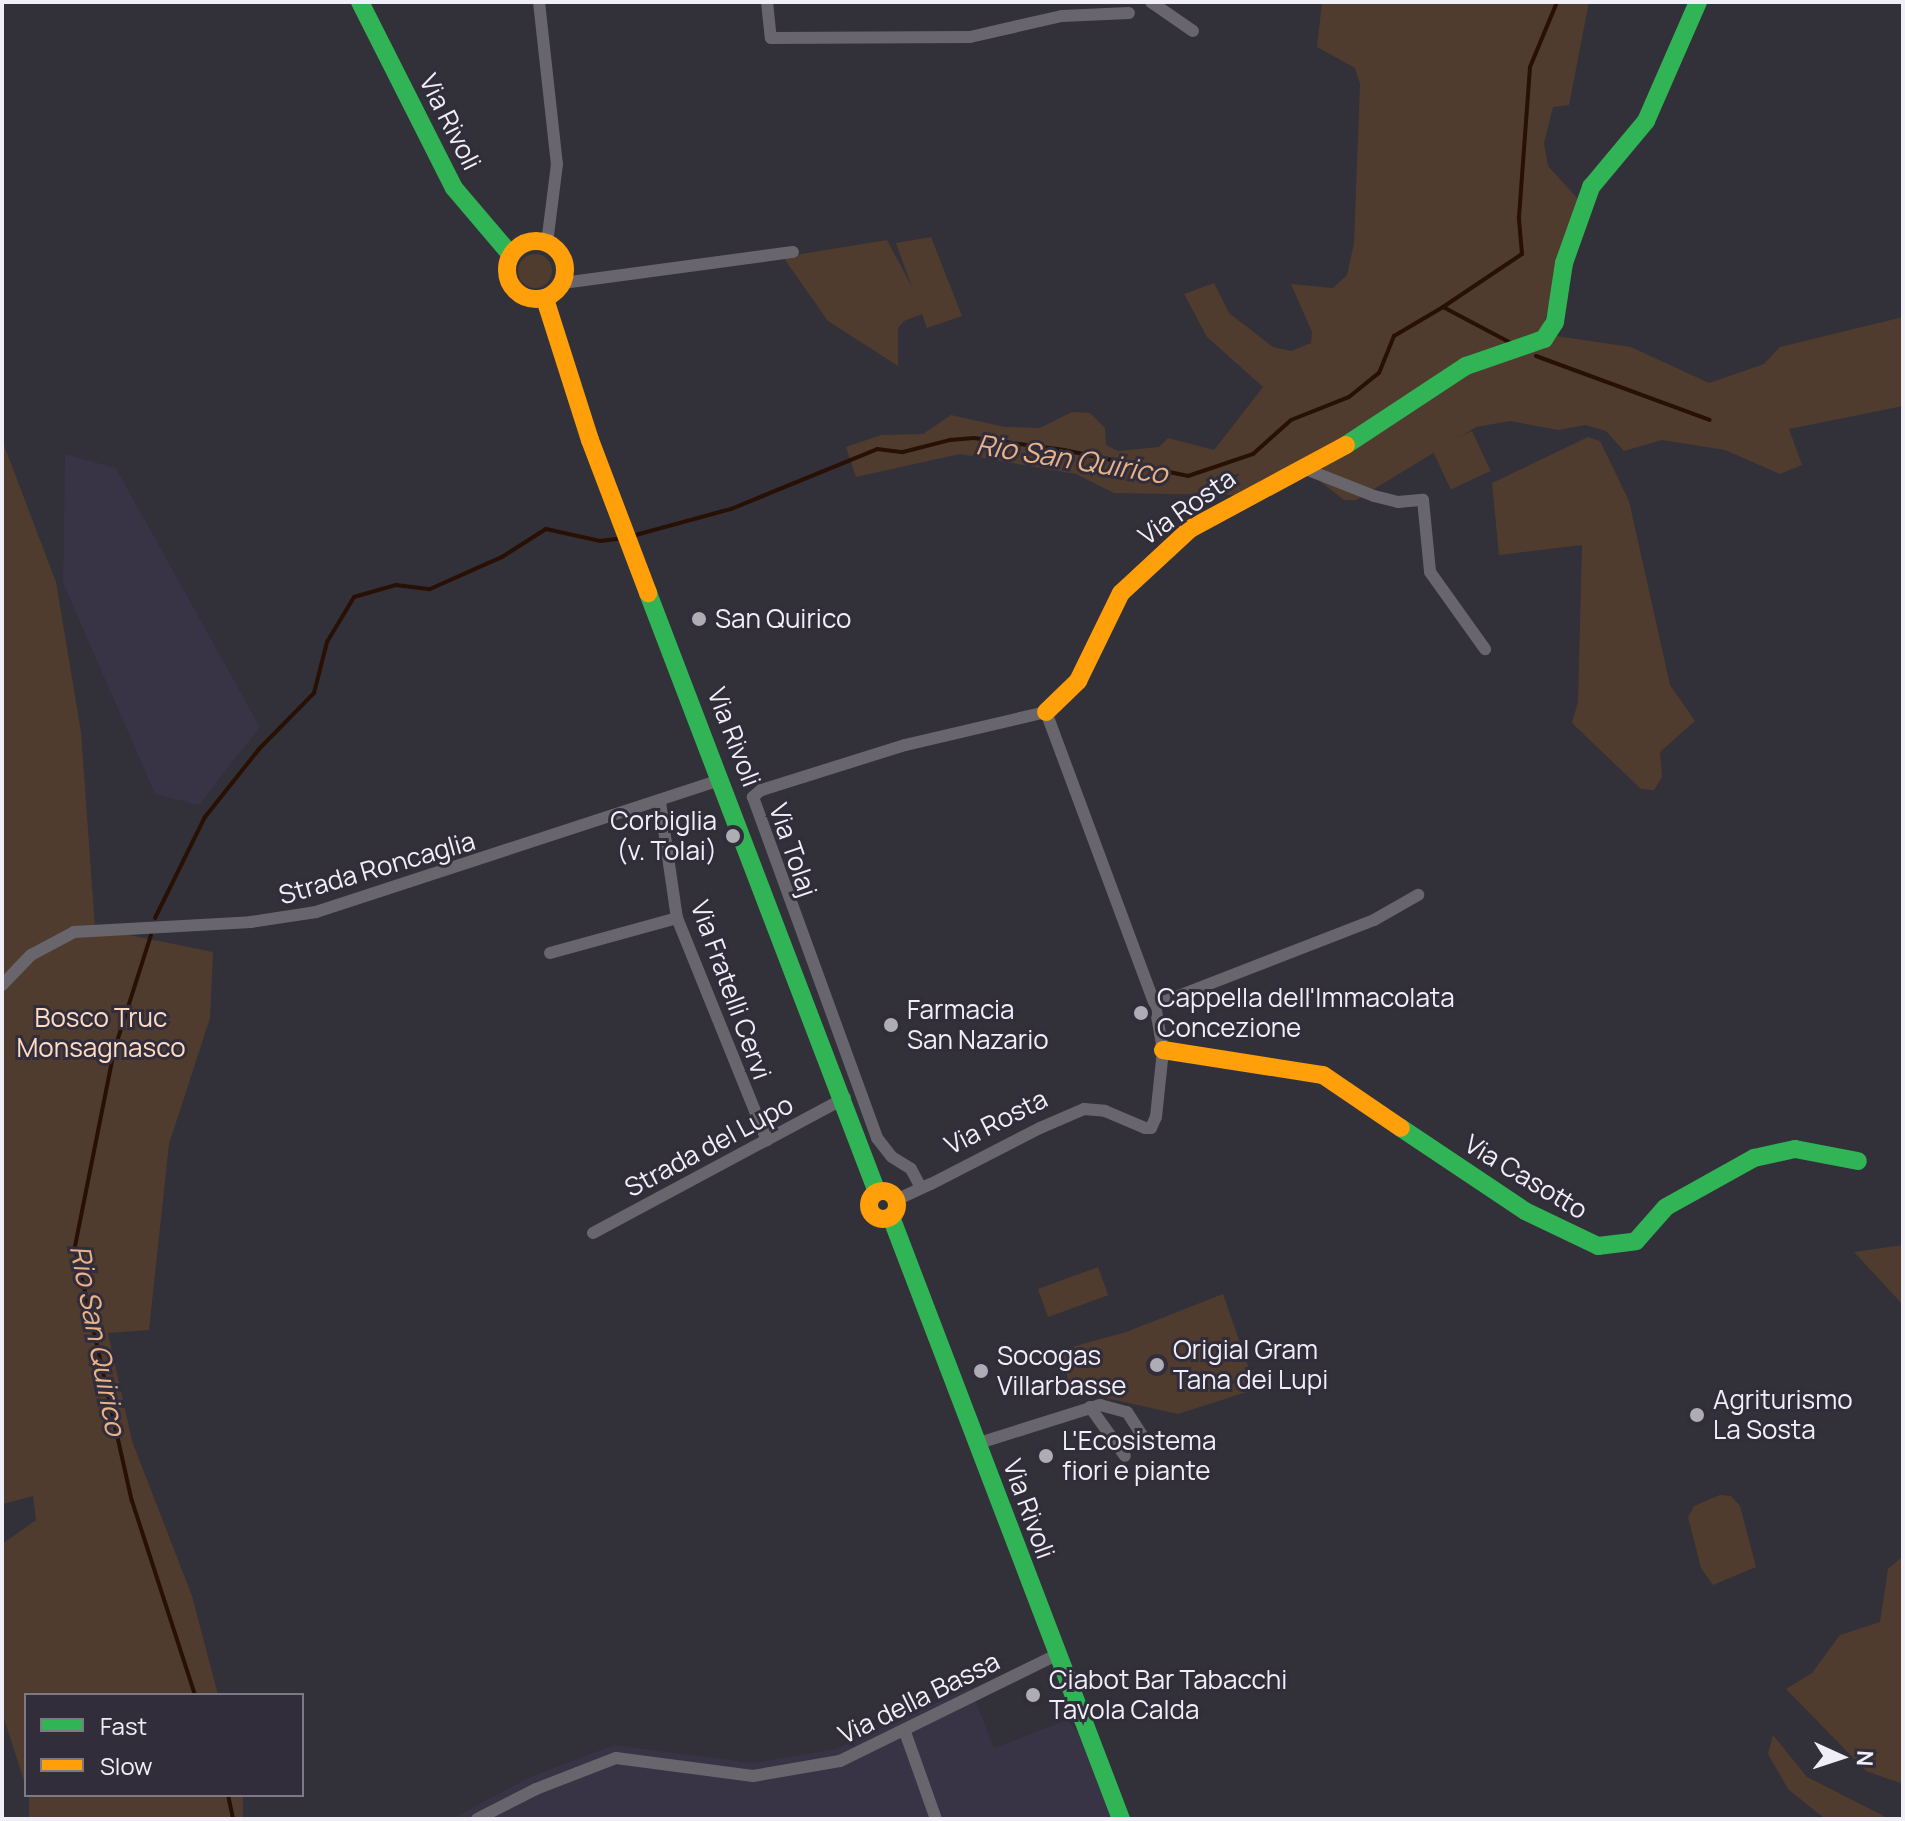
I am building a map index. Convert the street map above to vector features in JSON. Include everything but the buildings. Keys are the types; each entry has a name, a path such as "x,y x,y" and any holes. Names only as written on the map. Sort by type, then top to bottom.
{"street":[{"name":"Via Rivoli","path":"360,2 454,188 471,214 511,255"},
{"path":"539,2 557,164 547,243"},
{"path":"767,2 771,38 970,37 1062,16 1129,13"},
{"path":"1151,2 1193,31"},
{"name":"Via Rosta","path":"894,1208 921,1188 1084,1109 1151,1128 1160,1099 1163,1050 1155,1005 1046,712 1078,681 1121,593 1159,554 1266,484 1308,470 1466,366 1521,351 1544,339 1555,322 1564,263 1591,187 1646,121 1698,2"},
{"path":"563,283 565,264 547,243 531,241 511,255 507,271 511,287 530,299 545,299 563,283 793,252"},
{"name":"Via Rivoli","path":"545,299 585,426 845,1098 877,1192 869,1202 870,1211 882,1219 894,1208 976,1444 1121,1819"},
{"path":"1308,470 1374,496 1398,502 1423,500 1430,572 1485,649"},
{"name":"Via Tolaj","path":"921,1188 911,1169 892,1157 877,1138 753,797 761,790 905,745 1046,712"},
{"name":"Strada Roncaglia","path":"2,985 31,955 74,932 296,917 660,802 722,779"},
{"name":"Via Fratelli Cervi","path":"660,802 677,918 767,1141"},
{"path":"1155,1005 1374,920 1418,895"},
{"path":"550,953 677,918"},
{"name":"Via Casotto","path":"1163,1050 1323,1075 1525,1211 1598,1246 1636,1241 1666,1207 1754,1158 1795,1149 1858,1161"},
{"name":"Strada del Lupo","path":"593,1233 845,1098"},
{"path":"877,1192 890,1193 894,1208"},
{"path":"976,1444 1090,1407 1109,1405 1127,1412 1143,1437"},
{"path":"1090,1407 1125,1456"},
{"name":"Via della Bassa","path":"477,1819 616,1758 753,1776 840,1761 905,1732 1056,1655"},
{"path":"905,1732 936,1819"}],"shaded area":[{"path":"65,454 116,468 260,727 199,805 155,794 63,583"},
{"path":"970,1687 994,1748 1067,1720 1112,1771 1129,1819 452,1819 530,1777 614,1745 753,1763 836,1749"}],"green space":[{"path":"1322,2 1589,2 1569,105 1553,107 1544,143 1548,166 1578,199 1540,338 1466,363 1309,464 1235,495 1114,493 1076,474 960,454 856,477 846,447 881,435 923,434 951,415 1005,427 1040,428 1072,412 1090,413 1105,428 1106,445 1118,451 1159,447 1168,438 1214,450 1263,387 1207,337 1184,294 1214,283 1229,313 1273,347 1291,351 1311,343 1312,332 1291,284 1333,288 1347,275 1354,243 1360,84 1355,68 1317,47"},
{"path":"931,237 962,316 927,328 922,314 904,321 898,328 898,366 828,321 783,257 887,240 912,287 896,243"},
{"path":"535,254 547,259 552,271 547,283 535,288 523,283 518,271 523,259"},
{"path":"1903,317 1903,406 1789,429 1802,465 1780,474 1725,450 1662,440 1624,451 1606,431 1585,425 1558,430 1510,421 1476,427 1356,500 1344,500 1321,482 1317,472 1461,375 1556,336 1631,347 1709,383 1764,364 1780,347"},
{"path":"1472,431 1491,471 1451,489 1432,450"},
{"path":"1588,437 1600,441 1629,501 1670,685 1695,721 1660,752 1662,777 1654,790 1641,789 1572,723 1578,702 1582,545 1499,555 1492,483"},
{"name":"Bosco Truc Monsagnasco","path":"2,440 56,582 81,732 95,928 213,952 210,1018 169,1144 149,1330 108,1333 132,1441 192,1596 217,1693 24,1693 24,1781 2,1712 2,1544 36,1520 33,1496 3,1504"},
{"path":"1903,1245 1903,1305 1854,1252"},
{"path":"1098,1267 1108,1295 1048,1317 1038,1289"},
{"name":"Origial Gram Tana dei Lupi","path":"1223,1294 1256,1389 1178,1414 1070,1390 1061,1350 1126,1332"},
{"path":"1720,1495 1731,1496 1740,1506 1756,1567 1713,1585 1701,1568 1688,1517 1694,1506"},
{"path":"1903,1556 1903,1784 1866,1771 1786,1689 1812,1673 1840,1635 1880,1622 1888,1569"},
{"path":"1773,1735 1807,1777 1890,1819 1825,1819 1788,1789 1768,1754"},
{"path":"29,1797 243,1797 243,1819 29,1819"}],"waterway":[{"path":"1443,307 1522,254 1519,217 1530,67 1557,2"},
{"name":"Rio San Quirico","path":"632,536 731,509 877,449 903,452 950,440 974,438 1064,450 1188,476 1253,454 1291,420 1349,397 1379,373 1394,336 1443,307 1513,344"},
{"name":"Rio San Quirico","path":"1536,356 1710,420"},
{"name":"Rio San Quirico","path":"155,918 205,817 259,749 314,693 327,642 354,597 396,585 430,589 502,557 546,529 600,541 623,538"},
{"name":"Rio San Quirico","path":"151,935 114,1051 75,1247 132,1501 194,1693"},
{"name":"Rio San Quirico","path":"228,1797 233,1819"}],"traffic: fast":[{"path":"360,2 454,188 511,255"},
{"path":"1346,445 1466,366 1544,339 1555,322 1564,263 1591,187 1646,121 1698,2"},
{"path":"648,593 877,1192"},
{"path":"1401,1128 1525,1211 1598,1246 1636,1241 1666,1207 1754,1158 1795,1149 1858,1161"},
{"path":"891,1217 1121,1819"}],"traffic: slow":[{"path":"536,241 557,249 565,270 557,291 536,299 515,291 507,270 515,249 536,241"},
{"path":"545,299 590,440 648,593"},
{"path":"1046,712 1078,681 1121,593 1190,529 1346,445"},
{"path":"1163,1050 1323,1075 1401,1128"},
{"path":"883,1191 893,1195 897,1205 893,1215 883,1219 873,1215 869,1205 873,1195 883,1191"}],"place":[{"name":"San Quirico","path":"699,619"},
{"name":"Corbiglia (v. Tolai)","path":"733,836"},
{"name":"Cappella dell'Immacolata Concezione","path":"1141,1013"},
{"name":"Farmacia San Nazario","path":"891,1025"},
{"name":"Origial Gram Tana dei Lupi","path":"1157,1365"},
{"name":"Socogas Villarbasse","path":"981,1371"},
{"name":"Agriturismo La Sosta","path":"1697,1415"},
{"name":"L'Ecosistema fiori e piante","path":"1046,1456"},
{"name":"Ciabot Bar Tabacchi Tavola Calda","path":"1033,1695"}]}
